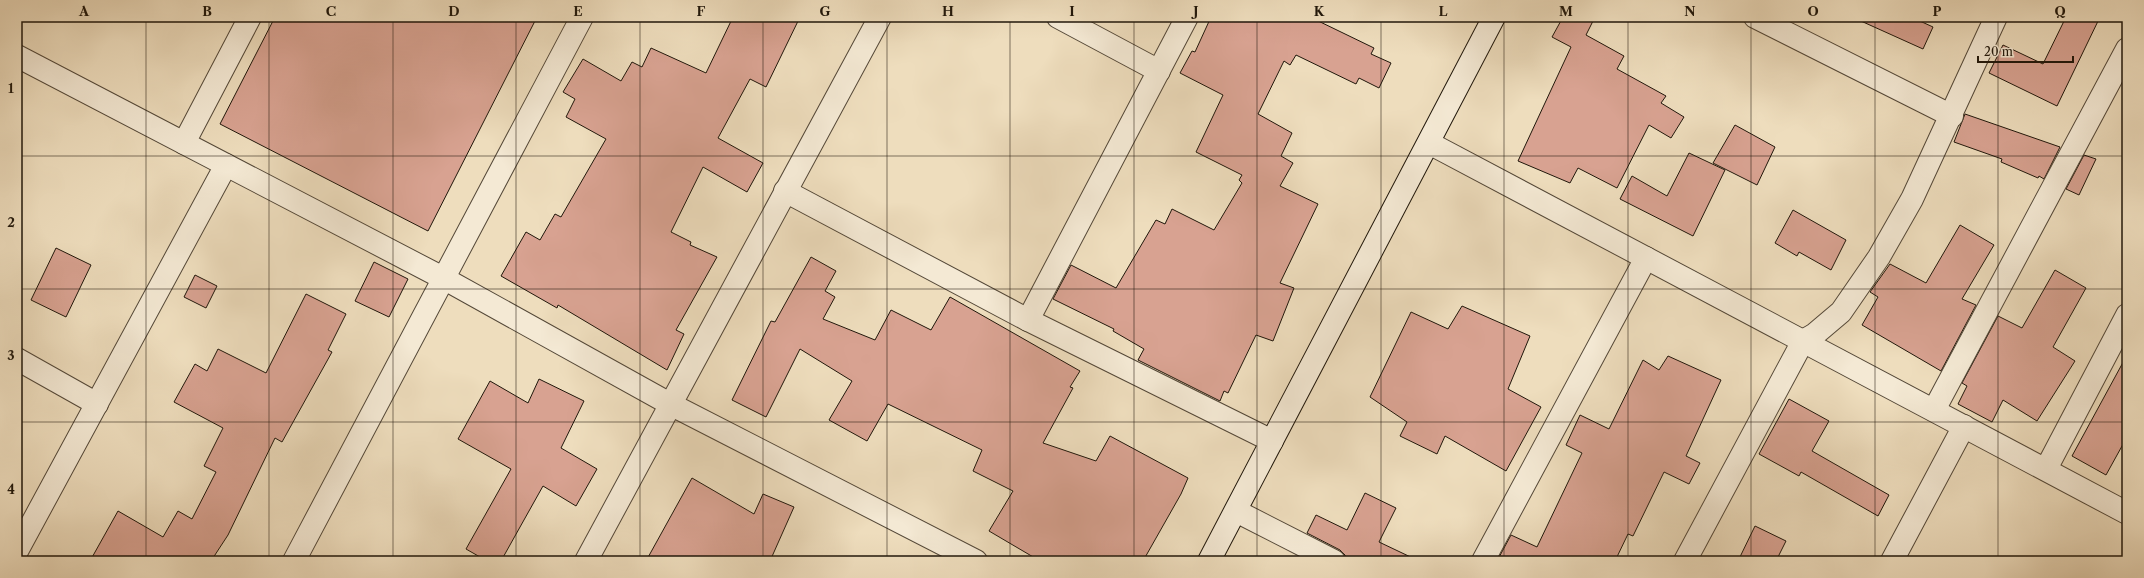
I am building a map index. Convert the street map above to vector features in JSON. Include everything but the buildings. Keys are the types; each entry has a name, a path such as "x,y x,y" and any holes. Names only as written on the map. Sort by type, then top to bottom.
{"street":[{"path":"184,144 250,17"},
{"path":"294,561 582,17"},
{"path":"586,561 880,17"},
{"path":"1058,17 1159,71"},
{"path":"1028,320 1187,17"},
{"path":"1209,561 1494,17"},
{"path":"1755,17 1952,116"},
{"path":"1685,561 1803,341 1829,323 1849,302 1903,216 1952,116 1996,17"},
{"path":"1934,410 2127,49"},
{"path":"17,56 443,278 670,404 976,561"},
{"path":"1429,142 2127,512"},
{"path":"17,551 226,165"},
{"path":"785,191 1028,320 1272,441"},
{"path":"1483,561 1646,258"},
{"path":"2046,469 2127,315"},
{"path":"17,359 97,404"},
{"path":"1892,561 1964,426"},
{"path":"1236,511 1334,561"}]}
